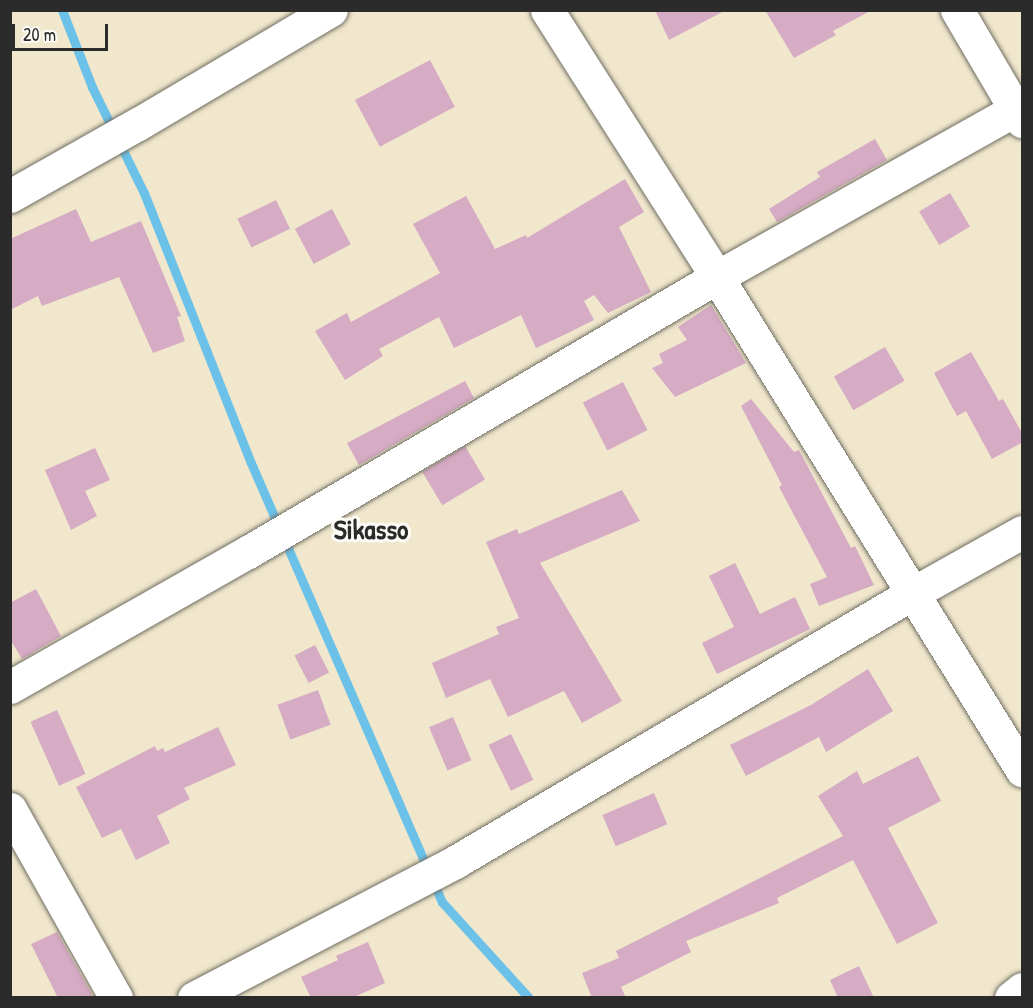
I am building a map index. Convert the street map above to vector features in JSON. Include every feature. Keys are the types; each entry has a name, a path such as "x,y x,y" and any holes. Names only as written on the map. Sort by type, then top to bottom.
{"street":[{"path":"10,196 138,124 331,10"},
{"path":"547,10 717,277 1023,770"},
{"path":"10,687 248,552 717,277 1020,112 957,10"},
{"path":"194,998 455,862 913,593 1023,532"},
{"path":"10,808 116,998"},
{"path":"1011,998 1023,989"}],"building":[{"path":"655,10 726,10 669,40"},
{"path":"765,10 872,10 833,31 836,35 794,58"},
{"path":"430,60 455,107 380,147 355,100"},
{"path":"875,139 887,160 777,222 769,209 820,177 817,172"},
{"path":"625,179 644,212 619,227 651,292 608,313 594,295 584,301 594,320 566,334 536,348 521,315 454,348 439,317 379,349 383,356 345,380 315,331 347,313 351,322 440,273 413,224 466,196 495,249 526,235 527,238"},
{"path":"950,193 970,226 939,245 919,212"},
{"path":"276,200 290,229 251,248 237,219"},
{"path":"76,209 91,242 141,221 181,316 177,317 185,341 153,353 119,277 42,306 38,296 10,310 10,239"},
{"path":"332,209 351,244 314,264 295,229"},
{"path":"711,305 746,363 675,397 652,368 663,363 659,354 687,340 678,327"},
{"path":"885,347 904,381 853,410 834,376"},
{"path":"971,352 999,401 1003,399 1023,435 1023,442 992,459 966,411 957,416 934,373"},
{"path":"465,381 474,398 359,465 347,443"},
{"path":"623,382 648,430 607,451 583,402"},
{"path":"751,399 794,452 799,450 851,548 855,546 874,585 819,606 810,584 827,577 779,487 782,485 741,406"},
{"path":"465,446 485,479 442,505 422,472"},
{"path":"95,448 110,480 85,491 97,516 71,530 45,470"},
{"path":"622,490 640,521 540,563 622,701 582,723 564,691 508,717 490,679 446,698 432,663 499,634 496,627 519,618 486,542 517,529 519,534"},
{"path":"735,563 760,614 795,597 810,629 717,674 702,643 734,627 709,576"},
{"path":"36,589 61,636 22,659 10,639 10,603"},
{"path":"315,645 329,673 309,683 295,655"},
{"path":"868,669 893,711 826,752 819,737 746,776 730,745 811,705"},
{"path":"318,690 331,725 290,739 278,705"},
{"path":"57,710 85,774 59,786 31,722"},
{"path":"453,717 471,760 447,770 429,727"},
{"path":"218,727 236,765 184,788 190,799 157,816 170,843 136,860 121,829 102,838 76,787 155,746 157,751 163,748 165,752"},
{"path":"511,734 533,780 511,791 489,745"},
{"path":"918,756 941,801 888,828 938,923 897,944 853,860 777,898 779,903 686,941 691,952 621,987 626,998 592,998 582,973 619,958 616,951 843,836 818,796 857,771 863,784"},
{"path":"654,793 667,824 616,846 602,815"},
{"path":"57,932 94,998 58,998 31,944"},
{"path":"368,942 385,983 352,998 311,998 301,977 338,960 336,956"},
{"path":"859,966 874,998 838,998 830,980"}],"waterway":[{"path":"62,10 92,87 144,193 251,463 442,902 529,998"}],"district":[{"name":"Sikasso","path":"371,529"}]}
